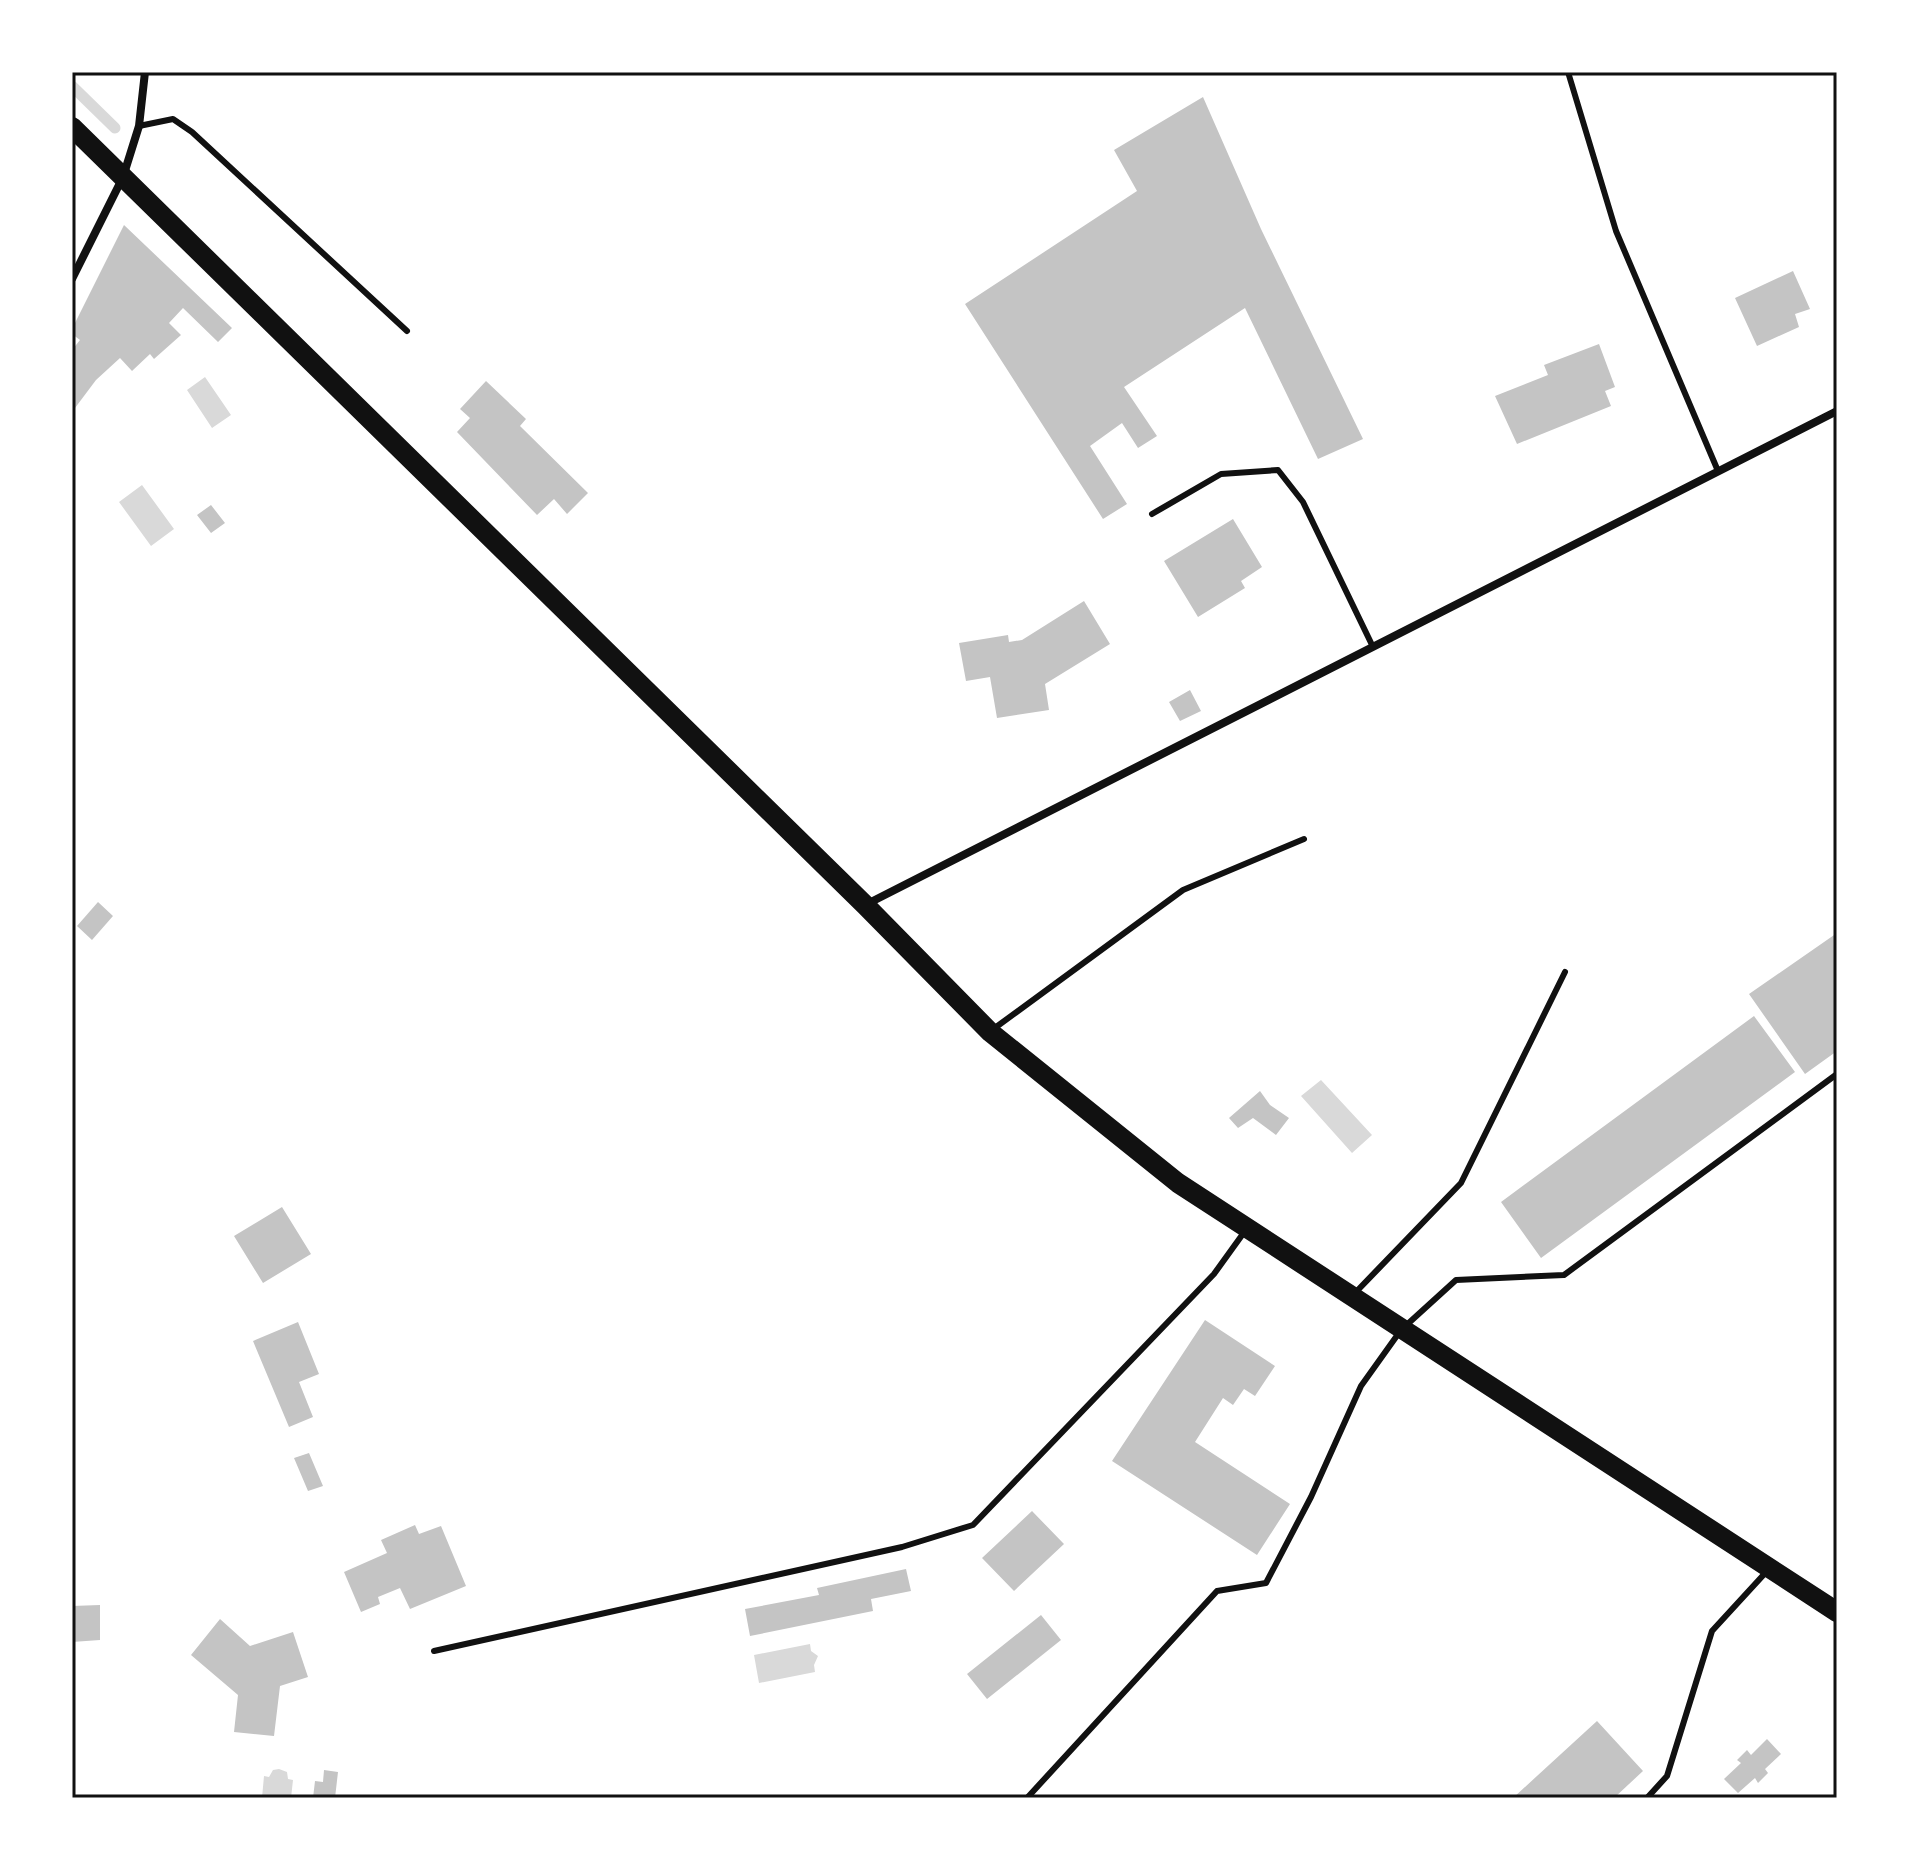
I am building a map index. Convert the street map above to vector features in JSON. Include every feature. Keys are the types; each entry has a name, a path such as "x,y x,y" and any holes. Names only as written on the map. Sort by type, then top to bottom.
{"main road":[{"path":"72,127 865,905 990,1032 1178,1183 1837,1612"}],"street":[{"path":"72,279 123,177 139,126 145,72"},
{"path":"865,905 1837,411"}],"lane":[{"path":"1568,72 1616,231 1718,471"},
{"path":"139,126 173,119 192,132 407,331"},
{"path":"1152,514 1221,474 1278,470 1303,502 1373,647"},
{"path":"990,1032 1183,890 1304,839"},
{"path":"1350,1297 1461,1183 1565,972"},
{"path":"1027,1798 1217,1591 1266,1583 1311,1497 1361,1386 1401,1330 1456,1280 1564,1275 1837,1074"},
{"path":"434,1651 902,1547 973,1525 1214,1274 1247,1228"},
{"path":"1647,1798 1667,1776 1712,1631 1770,1569"}],"shaded area":[{"path":"205,377 231,415 212,428 187,390"},
{"path":"142,485 174,529 151,546 119,502"},
{"path":"1321,1080 1372,1135 1352,1153 1301,1096"},
{"path":"810,1644 811,1651 818,1656 815,1672 759,1683 754,1655"},
{"path":"273,1770 287,1772 288,1779 293,1780 291,1798 262,1798 264,1776 269,1777"}],"building":[{"path":"1203,97 1261,229 1363,439 1318,459 1245,308 1124,387 1157,436 1138,448 1122,423 1090,446 1127,504 1103,519 965,304 1137,191 1114,150"},
{"path":"124,225 232,328 218,342 183,308 169,323 181,335 154,359 150,354 132,371 120,358 96,380 72,412 72,350 80,340 72,334 72,329"},
{"path":"1793,271 1810,309 1795,314 1799,327 1757,346 1735,298"},
{"path":"1599,344 1615,387 1605,391 1611,406 1517,444 1495,396 1548,375 1544,365"},
{"path":"486,381 526,419 520,426 588,493 567,514 554,499 537,515 457,432 470,418 460,409"},
{"path":"211,505 225,523 211,533 197,515"},
{"path":"1233,519 1262,567 1241,581 1245,588 1198,617 1164,561"},
{"path":"1084,601 1110,644 1045,684 1049,710 997,718 990,677 966,681 959,643 1008,635 1009,642 1022,640"},
{"path":"1190,690 1201,711 1180,721 1169,702"},
{"path":"98,902 113,916 92,940 77,926"},
{"path":"1837,933 1837,1051 1805,1074 1749,994"},
{"path":"1754,1016 1795,1072 1541,1258 1501,1202"},
{"path":"1260,1091 1270,1105 1289,1118 1276,1135 1253,1118 1238,1128 1229,1118"},
{"path":"282,1207 311,1254 263,1283 234,1236"},
{"path":"1205,1320 1275,1366 1255,1396 1244,1389 1233,1405 1223,1398 1195,1442 1290,1504 1257,1555 1112,1461"},
{"path":"298,1322 319,1374 299,1382 313,1417 289,1427 253,1341"},
{"path":"309,1453 323,1486 308,1491 294,1458"},
{"path":"1032,1511 1064,1544 1014,1591 982,1558"},
{"path":"415,1525 419,1534 441,1526 466,1586 410,1609 400,1588 378,1597 380,1604 361,1612 344,1572 387,1553 381,1540"},
{"path":"906,1569 911,1591 871,1599 873,1611 750,1636 745,1609 819,1595 817,1588"},
{"path":"100,1605 100,1640 72,1642 72,1606"},
{"path":"1041,1615 1061,1640 987,1699 967,1674"},
{"path":"220,1619 250,1646 293,1632 308,1677 280,1686 274,1736 234,1732 238,1695 191,1655"},
{"path":"1597,1721 1643,1771 1614,1798 1513,1798"},
{"path":"1767,1739 1781,1754 1765,1769 1768,1773 1758,1783 1755,1778 1738,1793 1724,1779 1741,1763 1737,1760 1747,1750 1751,1755"},
{"path":"324,1770 338,1772 335,1798 313,1798 315,1781 323,1782"}],"waterway":[{"path":"72,86 115,128"}]}
